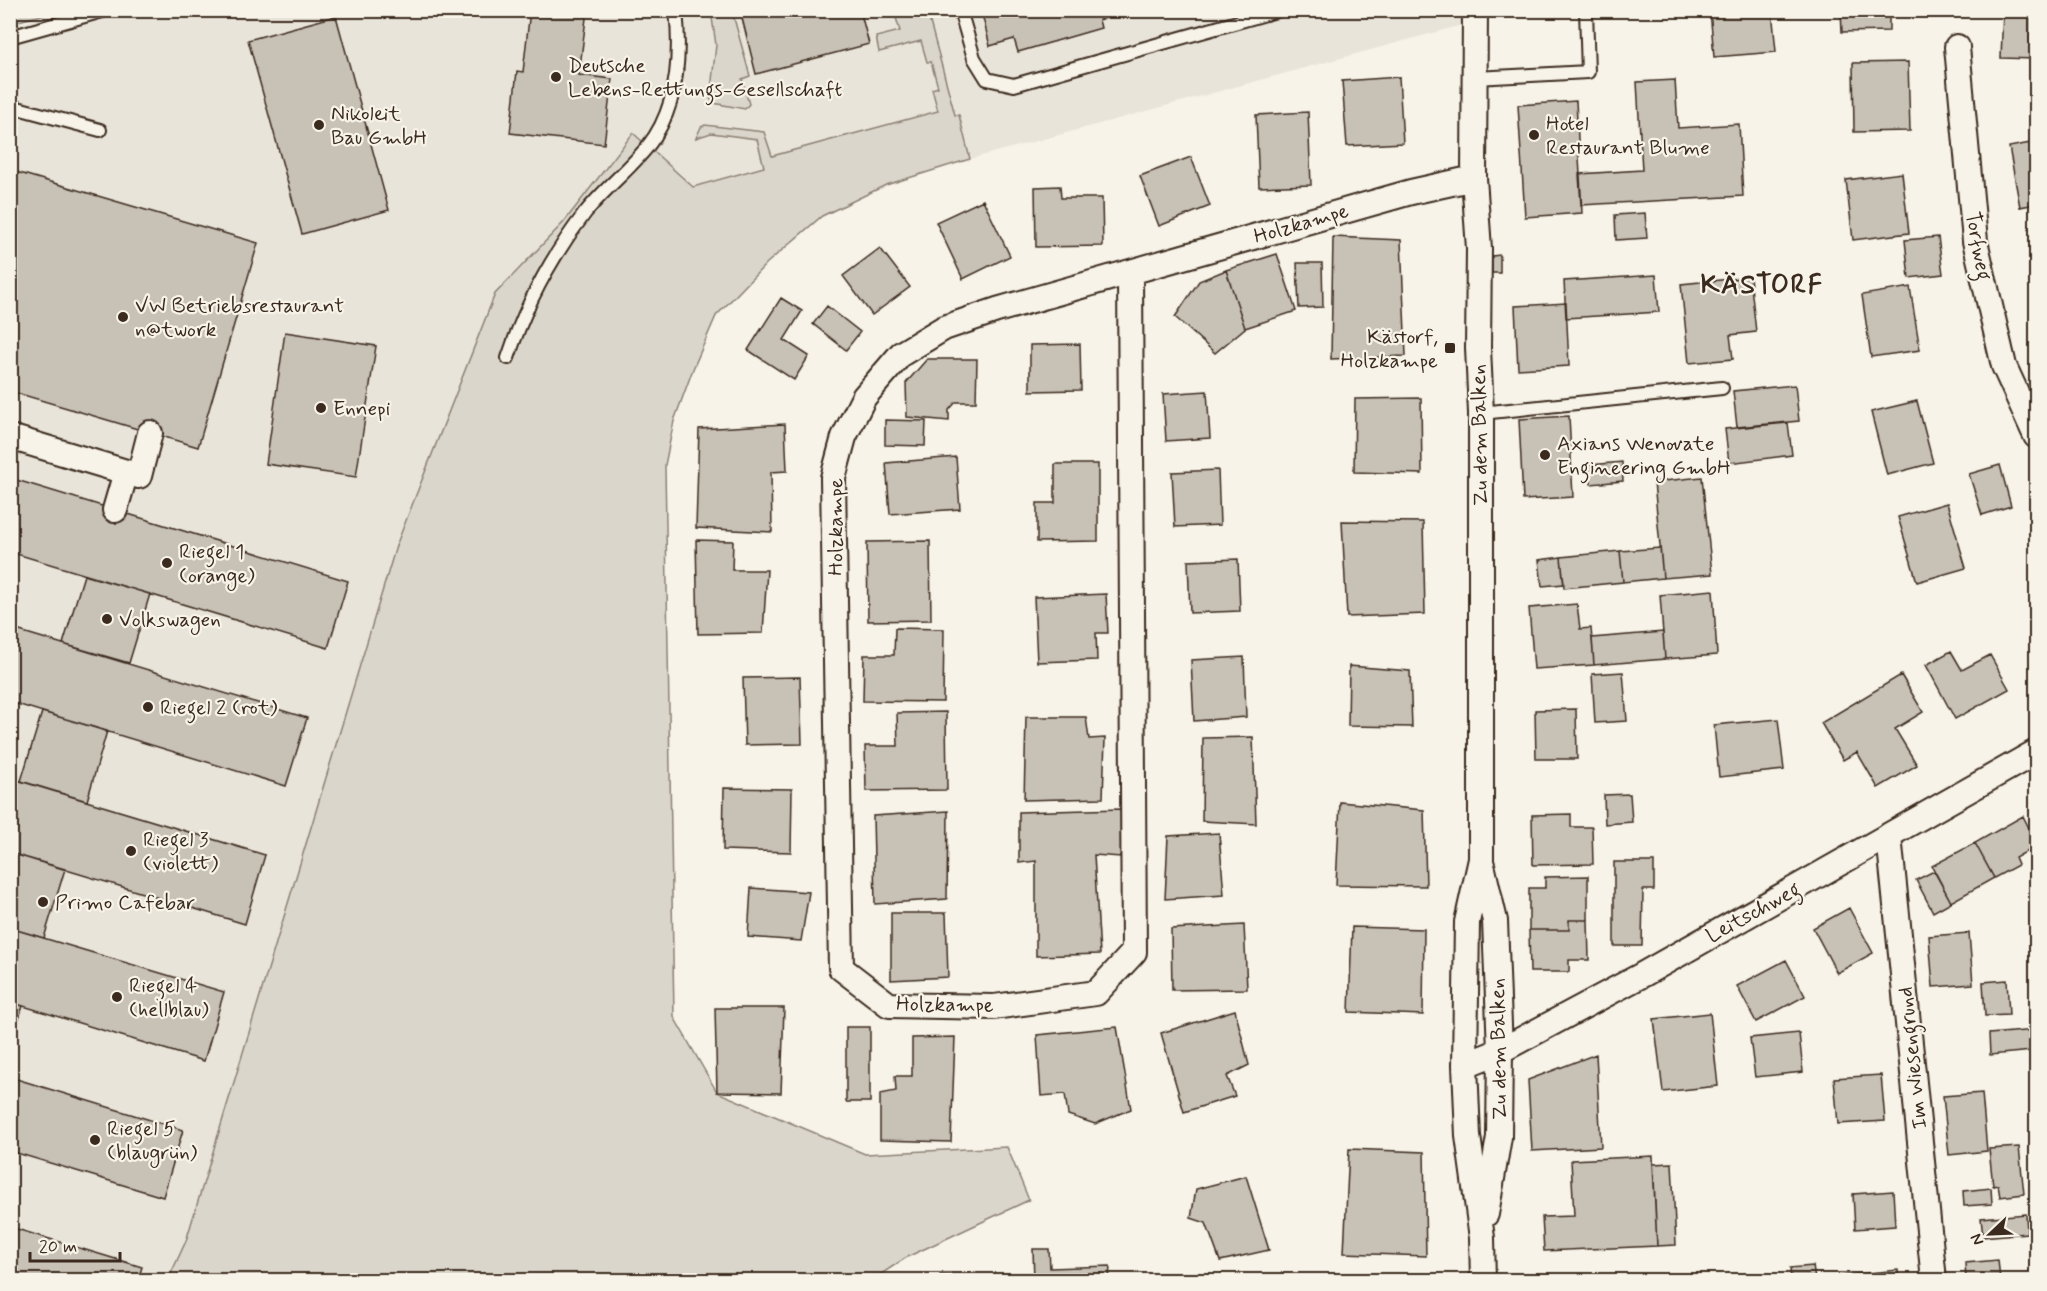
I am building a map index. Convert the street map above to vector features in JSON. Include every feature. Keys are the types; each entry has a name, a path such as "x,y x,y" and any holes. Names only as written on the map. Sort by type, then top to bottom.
{"street":[{"name":"Zu dem Balken","path":"1475,10 1474,178 1479,249 1481,860 1495,921 1500,1051 1499,1137 1482,1238"},
{"name":"Torfweg","path":"1957,47 1975,241 2004,366 2037,436"},
{"name":"Holzkampe","path":"1130,273 1134,952 1095,993 994,1007 889,1005 841,969 833,478 844,437 864,398 901,354 944,328 997,310 1412,192 1474,178"},
{"path":"10,437 140,476 150,433"},
{"path":"115,510 126,472"},
{"name":"Leitschweg","path":"1465,1065 1500,1051 1642,975 2037,752"},
{"name":"Im Wiesengrund","path":"1889,836 1934,1281"},
{"name":"Zu dem Balken","path":"1481,860 1467,922 1465,1065 1468,1136 1482,1238 1483,1281"}],"lane":[{"path":"10,37 106,10"},
{"path":"508,358 516,333 542,280 565,241 604,191 647,147 663,121 677,73 679,44 676,10"},
{"path":"960,10 974,58 987,79 1014,85 1280,10"},
{"path":"1475,78 1588,72 1586,10"},
{"path":"10,105 100,130"},
{"path":"1480,412 1722,388"}],"shaded area":[{"path":"11,10 58,10 58,11 11,23"},
{"path":"61,10 1466,10 1466,24 970,159 959,115 693,187 632,133 564,222 495,294 396,546 186,1241 168,1280 11,1280 10,27"},
{"path":"711,11 732,11 750,76 742,79 749,104 745,109 713,103 710,98 716,45"},
{"path":"894,11 927,11 955,115 959,115 970,159 886,185 822,216 767,263 716,316 674,421 665,465 674,1017 717,1092 865,1154 1007,1147 1029,1200 907,1257 872,1280 168,1280 186,1241 396,546 495,294 564,222 633,133 693,187 764,167 757,139 711,133 696,138 701,127 705,125 764,132 772,156 938,111 932,89 938,87 931,62 927,62 921,41 879,52 876,37 900,31"}],"building":[{"name":"Deutsche Lebens-Rettungs-Gesellschaft","path":"530,10 587,10 579,75 612,79 604,144 510,133 517,71 523,72"},
{"path":"740,10 860,10 869,44 756,74"},
{"path":"981,10 1132,10 1099,20 1101,28 1018,52 1014,39 990,46"},
{"path":"1710,10 1772,10 1776,52 1714,57"},
{"path":"1841,10 1889,10 1889,31 1842,32"},
{"path":"2003,10 2036,10 2036,59 2001,58"},
{"name":"Nikoleit Bau GmbH","path":"336,16 389,210 302,234 248,40"},
{"path":"1908,62 1910,131 1854,132 1853,63"},
{"path":"1399,77 1403,143 1347,146 1342,81"},
{"path":"1675,80 1678,128 1739,124 1743,196 1581,205 1579,174 1642,170 1637,82"},
{"path":"1576,101 1582,213 1525,217 1518,105"},
{"path":"1308,112 1311,185 1259,187 1256,115"},
{"path":"2036,142 2036,204 2020,207 2009,147"},
{"path":"1191,157 1210,206 1159,226 1140,176"},
{"name":"VW Betriebsrestaurant n@twork","path":"13,171 258,243 198,447 10,391 10,178"},
{"path":"1902,173 1909,233 1853,240 1846,180"},
{"path":"1060,186 1061,198 1102,198 1103,246 1036,247 1035,187"},
{"path":"983,200 1010,256 963,279 936,222"},
{"path":"1645,213 1647,238 1616,240 1615,215"},
{"path":"1333,237 1401,240 1406,356 1331,359"},
{"path":"1938,237 1943,274 1909,278 1905,240"},
{"path":"880,248 910,287 872,315 843,276"},
{"path":"1277,254 1296,311 1245,328 1226,270"},
{"path":"1500,255 1500,273 1492,273 1492,256"},
{"path":"1297,263 1322,263 1323,307 1299,308"},
{"path":"1226,270 1245,328 1215,353 1175,317 1199,281"},
{"path":"1656,275 1659,312 1566,318 1564,281"},
{"path":"1750,277 1756,332 1730,335 1733,359 1689,363 1681,284"},
{"path":"1910,287 1920,350 1871,357 1862,295"},
{"path":"781,298 802,311 784,340 809,356 794,380 748,350"},
{"path":"1566,303 1569,366 1518,369 1515,306"},
{"path":"827,306 860,332 846,350 813,324"},
{"path":"285,332 376,346 356,477 266,464"},
{"path":"1080,344 1081,390 1030,391 1030,345"},
{"path":"927,359 977,359 976,402 956,402 949,410 949,421 907,417 906,383"},
{"path":"1795,385 1799,421 1737,427 1733,391"},
{"path":"1207,391 1210,438 1166,441 1163,394"},
{"path":"1421,398 1422,474 1354,472 1355,399"},
{"path":"1917,401 1933,463 1887,475 1871,412"},
{"path":"1569,416 1573,497 1523,500 1519,419"},
{"path":"885,420 926,421 925,446 885,445"},
{"path":"1788,423 1792,455 1729,463 1725,429"},
{"path":"785,424 787,471 771,472 772,532 696,528 699,429"},
{"path":"956,457 960,509 890,514 886,463"},
{"path":"1622,462 1623,481 1591,484 1590,465"},
{"path":"1055,464 1098,464 1098,541 1037,542 1037,503 1055,503"},
{"path":"2000,465 2011,506 1982,515 1969,474"},
{"path":"1218,470 1220,525 1175,527 1172,472"},
{"path":"1702,477 1712,574 1663,578 1654,482"},
{"name":"Riegel 1 (orange)","path":"10,478 348,581 328,648 10,552"},
{"path":"1947,503 1966,568 1917,582 1898,517"},
{"path":"1342,521 1423,522 1425,614 1347,617"},
{"path":"696,540 733,541 732,570 767,570 763,633 698,634"},
{"path":"930,541 931,620 868,621 867,542"},
{"path":"1660,548 1663,578 1623,582 1620,551"},
{"path":"1620,551 1623,582 1564,588 1561,557"},
{"path":"1561,557 1564,584 1542,586 1539,560"},
{"path":"1238,559 1240,611 1190,613 1188,561"},
{"name":"Volkswagen","path":"84,575 150,594 129,663 63,644"},
{"path":"1713,590 1717,655 1665,659 1660,595"},
{"path":"1106,594 1108,633 1096,633 1097,660 1037,662 1034,597"},
{"path":"1577,604 1580,629 1591,628 1594,665 1534,669 1529,608"},
{"path":"2036,623 2036,641 2029,627"},
{"name":"Riegel 2 (rot)","path":"10,628 307,718 286,786 10,702"},
{"path":"895,628 944,629 943,702 863,701 864,655 894,655"},
{"path":"1663,632 1665,659 1594,665 1592,638"},
{"path":"1951,651 1962,670 1990,655 2009,689 1955,719 1926,665"},
{"path":"1244,657 1246,717 1194,721 1191,660"},
{"path":"1349,666 1410,671 1412,727 1348,726"},
{"path":"1623,672 1627,721 1595,723 1592,674"},
{"path":"1901,675 1923,712 1895,729 1917,765 1878,788 1857,752 1843,760 1821,723"},
{"path":"800,677 802,744 745,745 743,678"},
{"path":"1576,709 1577,759 1536,759 1535,710"},
{"path":"42,712 107,731 87,801 21,781"},
{"path":"946,712 947,790 866,791 865,746 898,746 897,713"},
{"path":"1026,717 1086,717 1089,739 1105,738 1103,798 1024,800"},
{"path":"1778,719 1784,770 1719,777 1714,725"},
{"path":"1253,737 1256,824 1202,821 1203,738"},
{"name":"Riegel 3 (violett)","path":"10,778 265,855 245,924 10,853"},
{"path":"724,788 792,789 791,852 723,850"},
{"path":"1630,794 1632,822 1605,824 1604,795"},
{"path":"1340,802 1424,810 1426,886 1336,885"},
{"path":"1121,809 1121,857 1094,855 1100,954 1036,956 1036,861 1019,863 1019,812"},
{"path":"948,811 947,899 875,904 873,816"},
{"path":"1571,814 1571,827 1592,827 1593,864 1533,865 1532,815"},
{"path":"2023,816 2036,846 2015,858 2018,865 1994,878 1975,843"},
{"path":"1219,833 1224,895 1165,899 1168,836"},
{"path":"1975,843 1994,878 1951,902 1932,866"},
{"path":"10,853 65,869 44,938 10,928"},
{"path":"1614,862 1654,862 1654,890 1643,890 1642,946 1614,946"},
{"path":"1934,871 1951,902 1933,912 1916,880"},
{"path":"1588,876 1588,920 1569,920 1569,930 1529,930 1529,888 1545,888 1545,877"},
{"path":"751,888 809,892 801,941 748,937"},
{"path":"1849,908 1873,953 1837,973 1813,928"},
{"path":"891,913 946,913 948,977 891,980"},
{"path":"1569,920 1588,920 1589,960 1569,960 1569,972 1530,972 1529,930 1569,930"},
{"path":"1244,925 1247,989 1172,990 1171,929"},
{"path":"1352,927 1424,929 1423,1015 1349,1012"},
{"name":"Riegel 4 (hellblau)","path":"10,928 224,992 204,1061 10,1002"},
{"path":"1969,933 1973,984 1933,987 1929,936"},
{"path":"1786,960 1805,996 1756,1022 1737,986"},
{"path":"2007,980 2009,1015 1985,1016 1983,982"},
{"path":"10,1002 23,1006 10,1046"},
{"path":"715,1008 784,1008 781,1093 717,1092"},
{"path":"1235,1010 1249,1065 1227,1076 1235,1096 1184,1112 1161,1033"},
{"path":"1710,1013 1718,1086 1663,1092 1654,1019"},
{"path":"846,1027 870,1027 870,1102 846,1102"},
{"path":"1117,1027 1131,1109 1095,1124 1068,1115 1065,1094 1041,1096 1037,1035"},
{"path":"2036,1030 2036,1042 2032,1051 1990,1055 1989,1034"},
{"path":"1799,1033 1803,1072 1755,1077 1750,1038"},
{"path":"955,1037 951,1142 880,1140 880,1094 896,1091 895,1076 912,1076 912,1038"},
{"path":"1596,1054 1601,1147 1532,1151 1528,1080"},
{"path":"1881,1075 1885,1121 1838,1124 1834,1078"},
{"name":"Riegel 5 (blaugrün)","path":"10,1077 183,1130 163,1197 10,1151"},
{"path":"1982,1093 1987,1151 1949,1155 1943,1096"},
{"path":"2019,1147 2024,1194 2000,1197 1998,1185 1993,1186 1989,1149"},
{"path":"1349,1149 1424,1152 1426,1256 1344,1253"},
{"path":"1653,1156 1657,1246 1544,1251 1542,1217 1574,1216 1571,1160"},
{"path":"1672,1163 1676,1245 1657,1246 1653,1164"},
{"path":"1246,1176 1269,1250 1220,1261 1206,1223 1191,1218 1196,1189"},
{"path":"1991,1188 1992,1204 1964,1206 1963,1191"},
{"path":"1893,1191 1895,1226 1855,1229 1853,1194"},
{"path":"2026,1214 2027,1233 1983,1237 1981,1218"},
{"path":"10,1227 142,1267 138,1280 10,1280"},
{"path":"1033,1249 1049,1249 1050,1268 1110,1266 1109,1280 1034,1280"},
{"path":"1998,1260 2000,1280 1966,1280 1965,1263"},
{"path":"1813,1266 1815,1280 1791,1280 1790,1268"},
{"path":"1898,1270 1899,1280 1842,1280 1841,1276"},
{"path":"940,1275 1020,1276 1019,1280 940,1280"}],"place":[{"name":"Deutsche Lebens-Rettungs-Gesellschaft","path":"556,77"},
{"name":"Nikoleit Bau GmbH","path":"319,125"},
{"name":"Hotel Restaurant Blume","path":"1534,135"},
{"name":"VW Betriebsrestaurant n@twork","path":"123,317"},
{"name":"Kästorf, Holzkampe","path":"1450,348"},
{"name":"Ennepi","path":"321,408"},
{"name":"Axians Wenovate Engineering GmbH","path":"1545,455"},
{"name":"Riegel 1 (orange)","path":"167,563"},
{"name":"Volkswagen","path":"107,619"},
{"name":"Riegel 2 (rot)","path":"148,707"},
{"name":"Riegel 3 (violett)","path":"131,851"},
{"name":"Primo Cafebar","path":"43,902"},
{"name":"Riegel 4 (hellblau)","path":"117,997"},
{"name":"Riegel 5 (blaugrün)","path":"95,1140"}],"district":[{"name":"KÄSTORF","path":"1762,284"}]}
